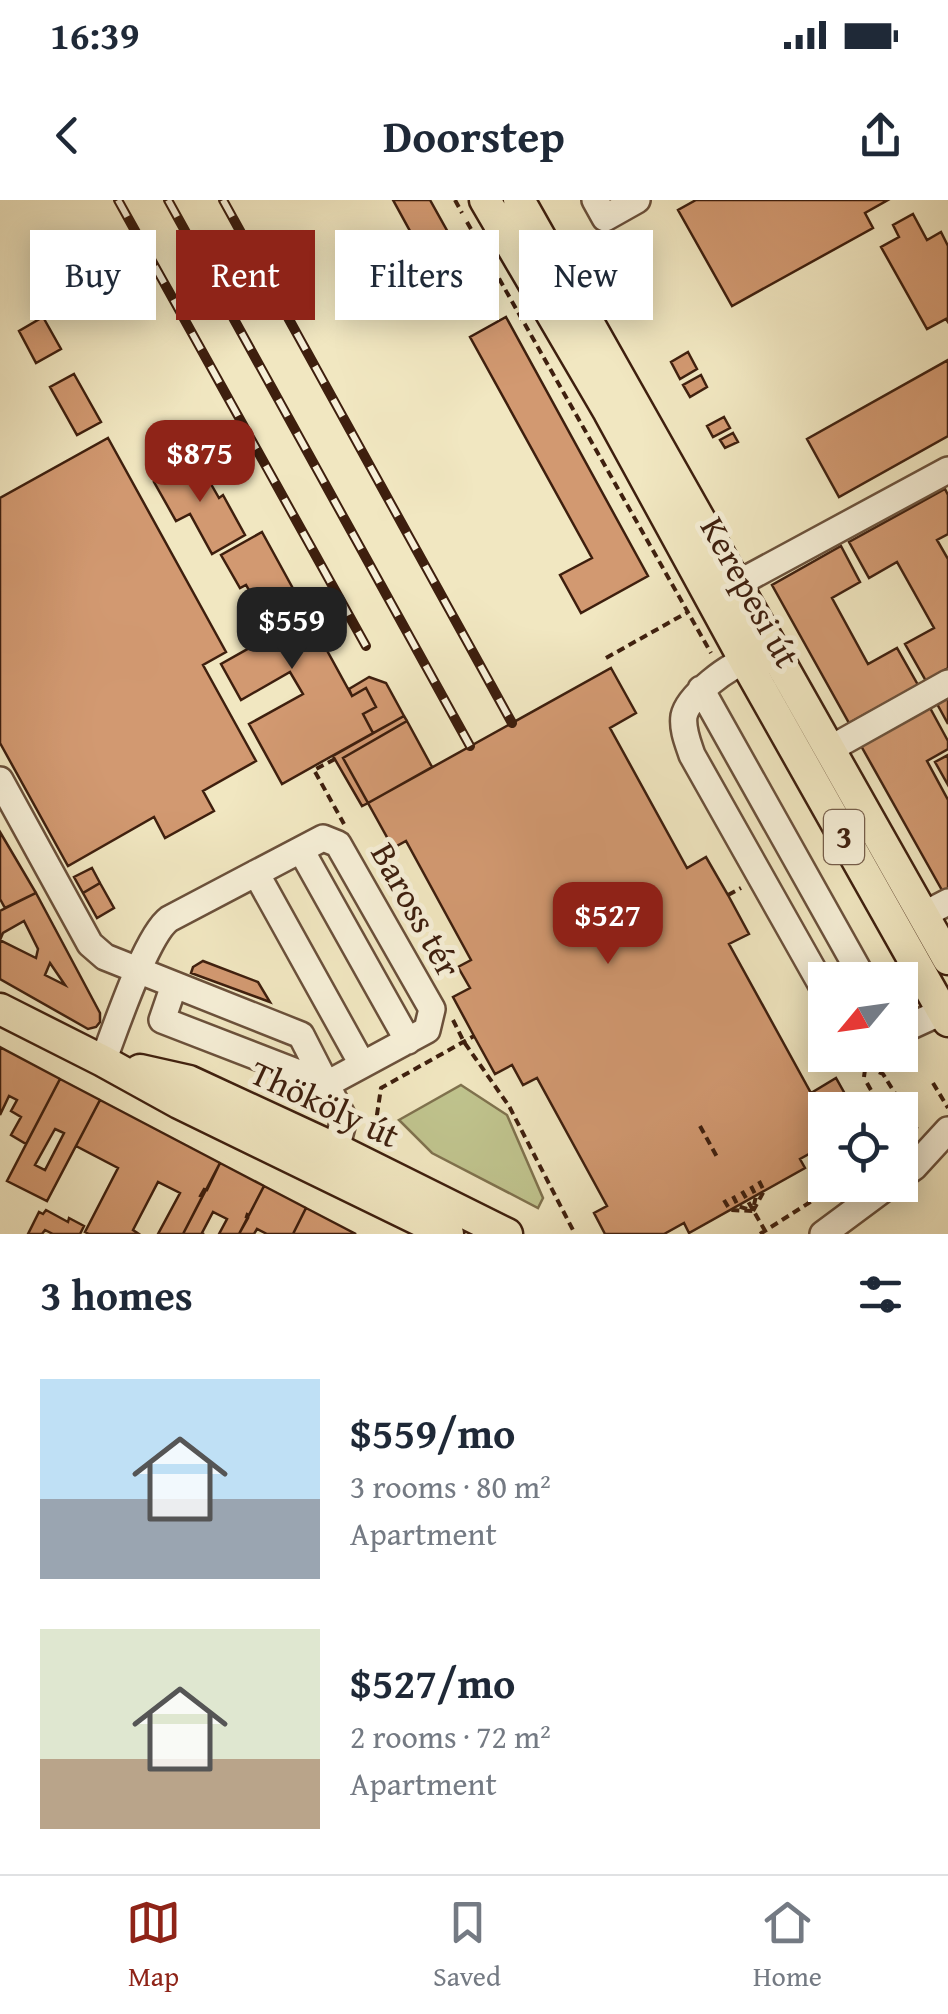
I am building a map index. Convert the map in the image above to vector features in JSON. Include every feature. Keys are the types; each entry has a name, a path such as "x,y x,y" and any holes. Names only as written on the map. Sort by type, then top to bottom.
{"main road":[{"name":"Kerepesi út","path":"485,200 696,570 734,668 946,1014"},
{"name":"Kerepesi út","path":"525,202 830,749 936,908 948,959"},
{"name":"Thököly út","path":"0,1009 103,1060 189,1081 324,1158 507,1234"},
{"name":"Thököly út","path":"324,1158 399,1223 448,1234"}],"street":[{"path":"595,200 605,218 637,200"},
{"path":"696,570 718,582 737,584 948,470"},
{"path":"790,677 766,661 734,668 701,689 688,705 684,728 692,754 809,962"},
{"path":"830,749 948,683"},
{"path":"701,689 854,962"},
{"path":"0,780 90,944 105,957 301,1034 344,1118 324,1158"},
{"name":"Baross tér","path":"103,1060 138,971 164,922 324,838 338,844 432,1009 427,1030 408,1040"},
{"path":"301,850 408,1040 327,1084"},
{"path":"256,873 362,1064"},
{"path":"174,986 162,1020 327,1084"},
{"path":"918,1024 946,1014"},
{"path":"918,1160 948,1130"},
{"path":"822,1234 866,1202"}],"path":[{"path":"455,200 688,612 734,668"},
{"path":"606,658 688,612"},
{"path":"335,759 314,770 350,835"},
{"path":"728,895 746,885"},
{"path":"448,1011 464,1042 508,1106 575,1234"},
{"path":"372,1148 381,1088 474,1036"},
{"path":"864,1077 866,1072"},
{"path":"878,1072 929,1150"},
{"path":"867,1083 872,1092"},
{"path":"933,1083 948,1108"},
{"path":"700,1126 717,1156"},
{"path":"752,1210 764,1191 759,1181"},
{"path":"750,1186 756,1196 752,1210"},
{"path":"742,1191 764,1233 812,1202"},
{"path":"733,1196 738,1206 752,1210"},
{"path":"724,1200 730,1210 752,1210"}],"green space":[{"path":"461,1085 507,1115 543,1198 538,1208 432,1153 399,1120"}],"building":[{"path":"393,200 430,200 447,230 409,230"},
{"path":"696,200 888,200 865,213 873,228 732,306 678,210"},
{"path":"913,214 927,240 941,232 948,246 948,322 946,319 927,329 881,247 899,237 893,225"},
{"path":"506,317 648,576 581,613 560,575 592,558 470,337"},
{"path":"45,320 61,349 36,363 19,331"},
{"path":"688,352 697,369 680,379 671,362"},
{"path":"948,360 948,436 839,497 807,439"},
{"path":"74,374 101,422 77,435 50,387"},
{"path":"701,375 707,387 690,397 683,385"},
{"path":"724,417 730,428 713,437 707,426"},
{"path":"733,433 738,442 725,448 720,440"},
{"path":"108,438 226,652 203,665 256,761 203,791 214,811 165,838 154,817 68,866 0,743 0,498"},
{"path":"196,458 245,535 212,554 190,514 176,521 154,482"},
{"path":"945,489 948,534 937,540 948,559 948,668 926,681 905,644 934,628 897,562 869,578 849,542"},
{"path":"262,532 352,696 366,688 376,707 363,714 373,733 282,784 249,724 303,694 290,672 241,700 221,664 274,634 246,585 240,588 221,555"},
{"path":"841,546 860,582 832,598 868,664 897,648 918,685 849,723 772,585"},
{"path":"611,668 636,713 610,728 687,868 706,857 728,895 749,934 729,944 810,1092 808,1155 800,1159 805,1168 689,1233 684,1223 664,1234 605,1234 594,1213 607,1206 537,1078 523,1085 512,1065 495,1074 474,1036 453,997 470,988 458,967 471,960 406,841 393,848 368,803"},
{"path":"369,677 386,683 404,716 373,733 363,714 376,707 366,688 352,696 349,689"},
{"path":"948,695 948,724 936,702"},
{"path":"929,706 948,741 948,749 927,761 948,800 948,890 943,892 860,744"},
{"path":"404,716 407,721 343,758 368,803 362,806 333,756"},
{"path":"407,721 432,767 368,803 343,758"},
{"path":"948,755 948,785 935,762"},
{"path":"0,832 36,893 5,908 0,899"},
{"path":"92,868 100,883 83,893 74,877"},
{"path":"100,883 114,908 97,918 83,893"},
{"path":"36,893 100,1013 96,1027 88,1029 0,979 0,940 0,911","holes":["24,921 38,949 36,958 0,940 3,933","50,963 65,985 45,975"]},
{"path":"203,961 258,982 270,1002 191,973"},
{"path":"0,1047 60,1079 26,1144 11,1135 21,1117 11,1111 17,1100 9,1096 0,1115"},
{"path":"836,1078 844,1092 813,1092"},
{"path":"60,1079 100,1100 47,1201 7,1181","holes":["55,1129 64,1133 45,1170 35,1165"]},
{"path":"100,1100 220,1163 183,1234 158,1234 180,1193 158,1182 133,1230 139,1234 85,1232 118,1168 76,1146"},
{"path":"220,1163 264,1186 248,1218 239,1234 219,1234 227,1219 213,1212 204,1234 183,1234"},
{"path":"264,1186 306,1208 293,1234 267,1234 257,1229 254,1234 239,1234"},
{"path":"306,1208 356,1234 293,1234"},
{"path":"46,1210 84,1226 80,1234 53,1234 45,1230 42,1234 28,1234 39,1212 43,1214"}],"railway":[{"path":"118,200 366,646"},
{"path":"168,200 470,746"},
{"path":"223,200 512,723"}]}
